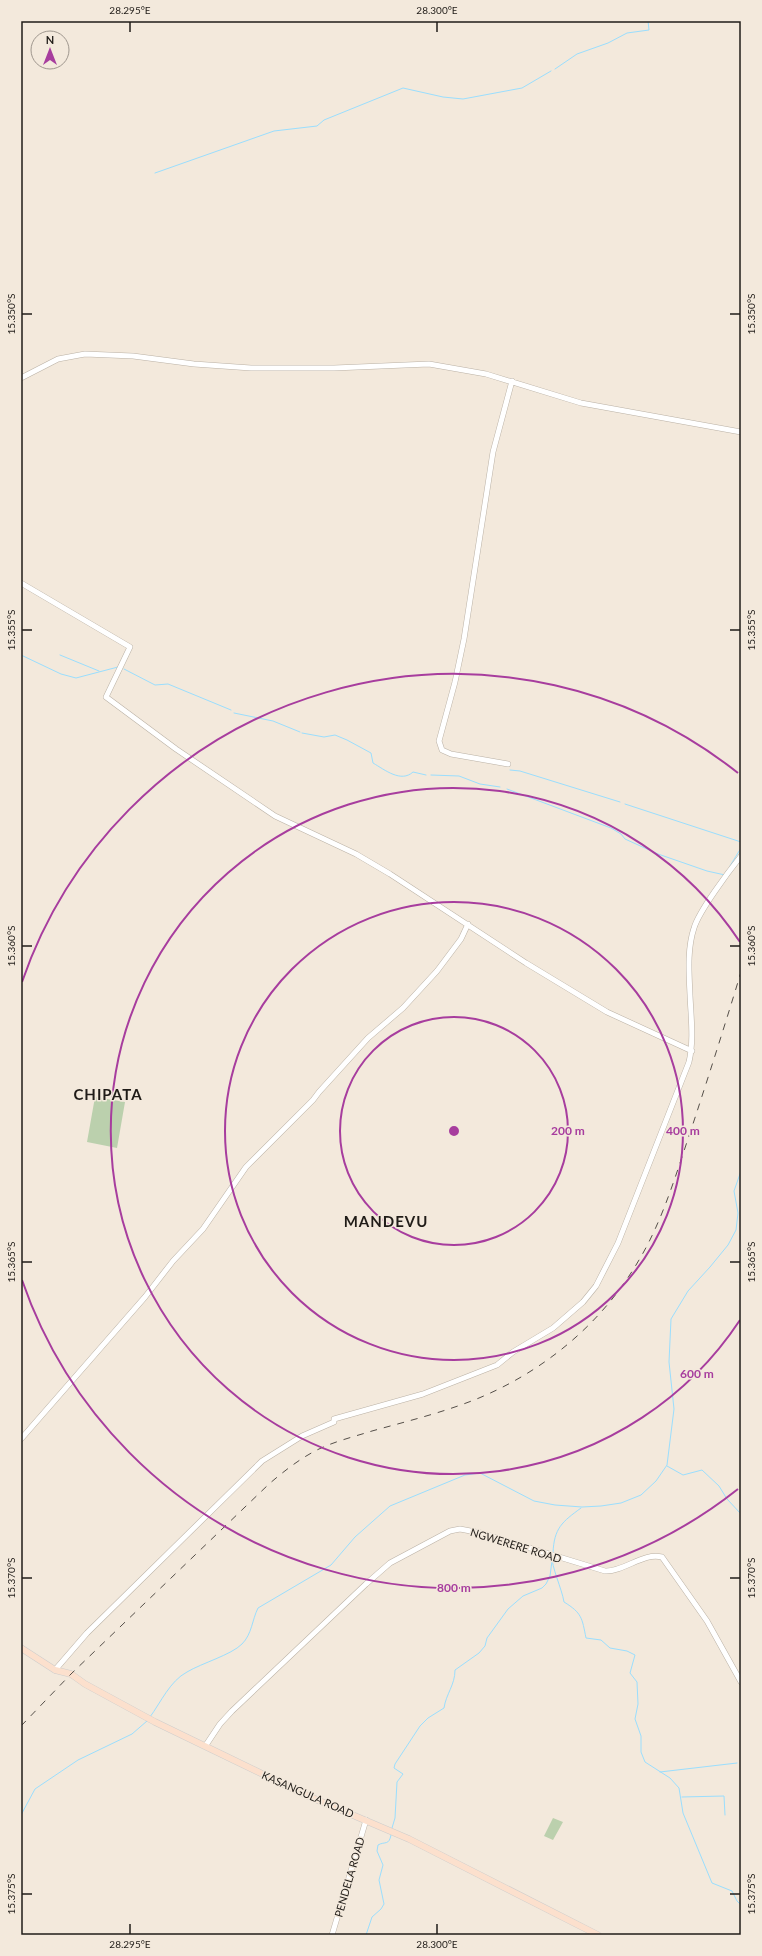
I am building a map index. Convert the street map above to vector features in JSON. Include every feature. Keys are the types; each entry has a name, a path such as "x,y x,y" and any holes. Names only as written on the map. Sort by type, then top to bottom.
{"main road":[{"name":"KASANGULA ROAD","path":"21,1648 55,1670 71,1674 85,1684 144,1717 308,1796 366,1820 476,1872 598,1935"}],"street":[{"path":"21,378 62,358 85,354 132,356 194,364 251,368 334,368 429,364 486,374 581,403 741,432"},
{"path":"508,764 451,754 442,750 439,741 455,682 464,639 493,452 512,381"},
{"path":"21,583 130,647 106,697 176,749 275,816 356,854 390,874 526,963 607,1012 692,1050"},
{"path":"55,1670 87,1633 262,1461 302,1436 334,1422 334,1419 423,1394 497,1365 513,1352 553,1328 583,1302 599,1281 618,1242 664,1128 692,1050 689,968 690,946 694,928 702,913 741,856"},
{"path":"21,1439 145,1297 173,1261 203,1229 246,1167 313,1100 368,1038 403,1008 437,971 461,939 468,924"},
{"name":"NGWERERE ROAD","path":"206,1746 220,1724 232,1711 390,1563 424,1543 450,1531 460,1529 480,1533 607,1571 615,1570 649,1557 662,1557 707,1621 741,1682"},
{"name":"PENDELA ROAD","path":"332,1935 366,1820"}],"green space":[{"path":"95,1097 125,1102 117,1148 87,1142"},
{"path":"553,1818 563,1822 553,1840 544,1836"}],"waterway":[{"path":"555,69 577,54 608,43 627,33 649,30 648,21"},
{"path":"155,173 274,131 317,126 324,120 403,88 443,97 463,99 522,88 551,71"},
{"path":"21,655 61,674 76,678 118,667"},
{"path":"60,655 99,671"},
{"path":"124,669 155,685 168,684 231,710"},
{"path":"234,713 273,721 300,732"},
{"path":"302,733 324,737 335,735 347,740 371,753 373,763 398,776 408,775 413,772 426,775"},
{"path":"510,770 520,771 620,802"},
{"path":"431,775 459,776 480,784 500,787"},
{"path":"507,789 611,828 621,834 625,839 658,854 707,871 725,875"},
{"path":"625,804 741,842"},
{"path":"730,866 741,848"},
{"path":"150,1717 166,1692 181,1676 231,1652 242,1644 248,1636 258,1608 331,1565 355,1537 390,1506 465,1475 480,1473 534,1501 555,1505 582,1507 601,1506 621,1503 641,1495 656,1481 667,1465 674,1409 669,1362 671,1319 688,1291 728,1245 736,1230 738,1213 734,1191 741,1171"},
{"path":"667,1466 683,1475 702,1470 719,1486 727,1499 741,1514"},
{"path":"553,1553 555,1537 560,1526 581,1508"},
{"path":"552,1556 553,1566 564,1602 578,1613 586,1638 601,1640 610,1648 627,1651 635,1655 630,1673 637,1682 638,1704 635,1719 641,1736 641,1752 645,1762 670,1778 679,1788 683,1813 712,1883 732,1891 737,1901 741,1905"},
{"path":"392,1828 395,1818 397,1782 403,1774 394,1768 395,1764 420,1726 428,1718 444,1708 454,1680 455,1670 479,1653 485,1646 487,1638 508,1609 523,1596 542,1588 546,1584 550,1576 552,1561"},
{"path":"21,1815 35,1789 78,1760 132,1734 147,1721"},
{"path":"660,1772 737,1763"},
{"path":"682,1797 724,1796 725,1815"},
{"path":"366,1935 372,1917 384,1904 379,1880 383,1865 377,1851 378,1845 388,1842 391,1835"}],"railway":[{"path":"21,1726 71,1674 269,1484 297,1462 315,1451 335,1442 453,1408 504,1387 550,1358 571,1342 590,1324 625,1283 648,1245 662,1213 680,1163 741,972"}],"district":[{"name":"CHIPATA","path":"108,1094"},
{"name":"MANDEVU","path":"386,1221"}]}
